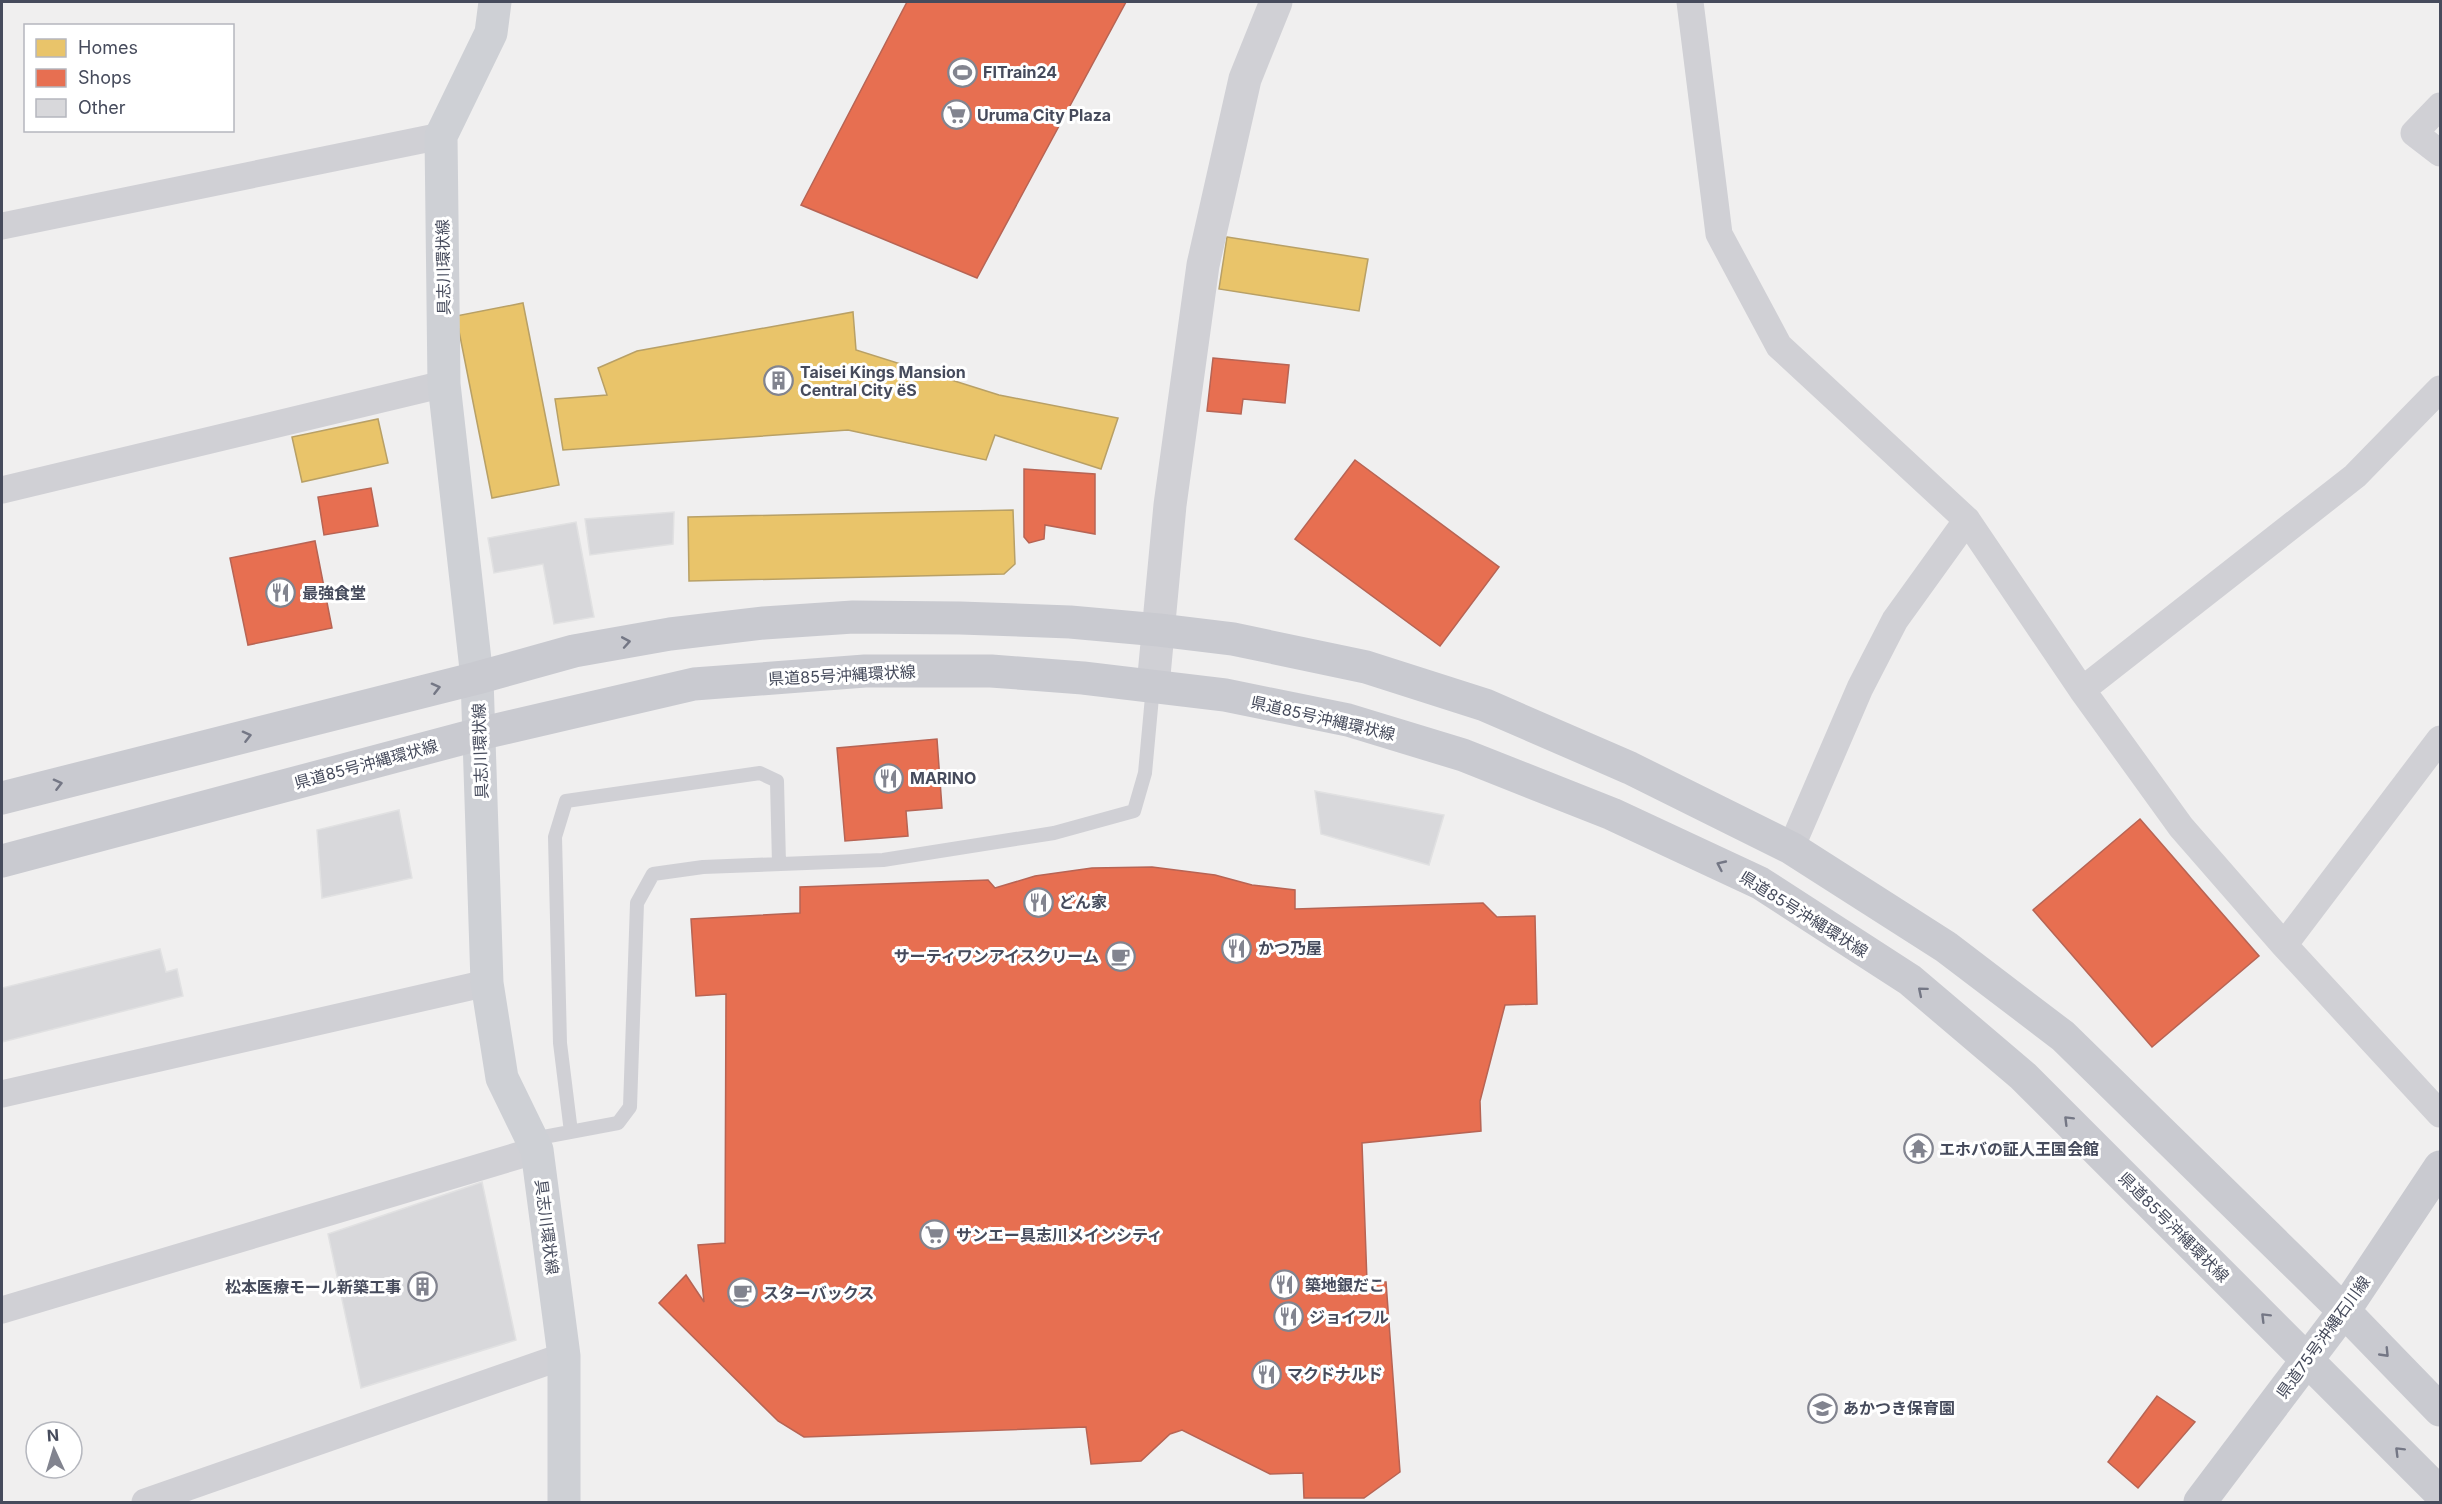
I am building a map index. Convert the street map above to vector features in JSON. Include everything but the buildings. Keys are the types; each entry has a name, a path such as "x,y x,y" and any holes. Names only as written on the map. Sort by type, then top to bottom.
{"main road":[{"name":"具志川環状線","path":"495,2 491,33 441,136 444,384 477,678 488,983 502,1078 534,1145 564,1356 564,1503"},
{"path":"2,798 477,678 574,651 670,634 764,623 853,617 1070,622 1233,639 1366,667 1485,705 1630,768 1791,848 1946,947 2063,1036 2344,1311 2440,1410"},
{"name":"県道85号沖縄環状線","path":"2,861 479,734 694,684 865,671 991,671 1225,695 1348,720 1463,755 1612,814 1760,883 1910,980 2023,1076 2440,1493"},
{"name":"県道75号沖縄石川線","path":"2200,1503 2344,1311 2440,1167"}],"street":[{"path":"1153,686 1170,505 1203,265 1245,79 1276,2"},
{"path":"1690,2 1719,234 1779,346 1966,520 2082,690 2181,827 2284,945 2440,1114"},
{"path":"2440,106 2414,133 2440,153"},
{"path":"2,226 441,136"},
{"path":"2,490 444,384"},
{"path":"2082,690 2355,476 2440,389"},
{"path":"1791,848 1860,688 1895,620 1966,520"},
{"path":"2284,945 2440,739"},
{"path":"2,1094 488,983"},
{"path":"2,1310 534,1145"},
{"path":"145,1503 564,1356"}],"lane":[{"path":"534,1145 571,1132 618,1123 630,1107 637,903 653,874 703,867 884,860 1054,833 1134,811 1145,772 1153,686"},
{"path":"571,1132 560,1043 555,837 566,801 760,773 777,782 779,864"}],"place":[{"name":"FITrain24","path":"962,72"},
{"name":"Uruma City Plaza","path":"956,115"},
{"name":"Taisei Kings Mansion Central City ëS","path":"779,381"},
{"name":"最強食堂","path":"281,593"},
{"name":"MARINO","path":"889,778"},
{"name":"どん家","path":"1038,902"},
{"name":"かつ乃屋","path":"1237,948"},
{"name":"サーティワンアイスクリーム","path":"1120,956"},
{"name":"エホバの証人王国会館","path":"1918,1149"},
{"name":"サンエー具志川メインシティ","path":"935,1235"},
{"name":"築地銀だこ","path":"1284,1285"},
{"name":"松本医療モール新築工事","path":"422,1287"},
{"name":"スターバックス","path":"742,1293"},
{"name":"ジョイフル","path":"1288,1317"},
{"name":"マクドナルド","path":"1266,1374"},
{"name":"あかつき保育園","path":"1822,1408"}]}
